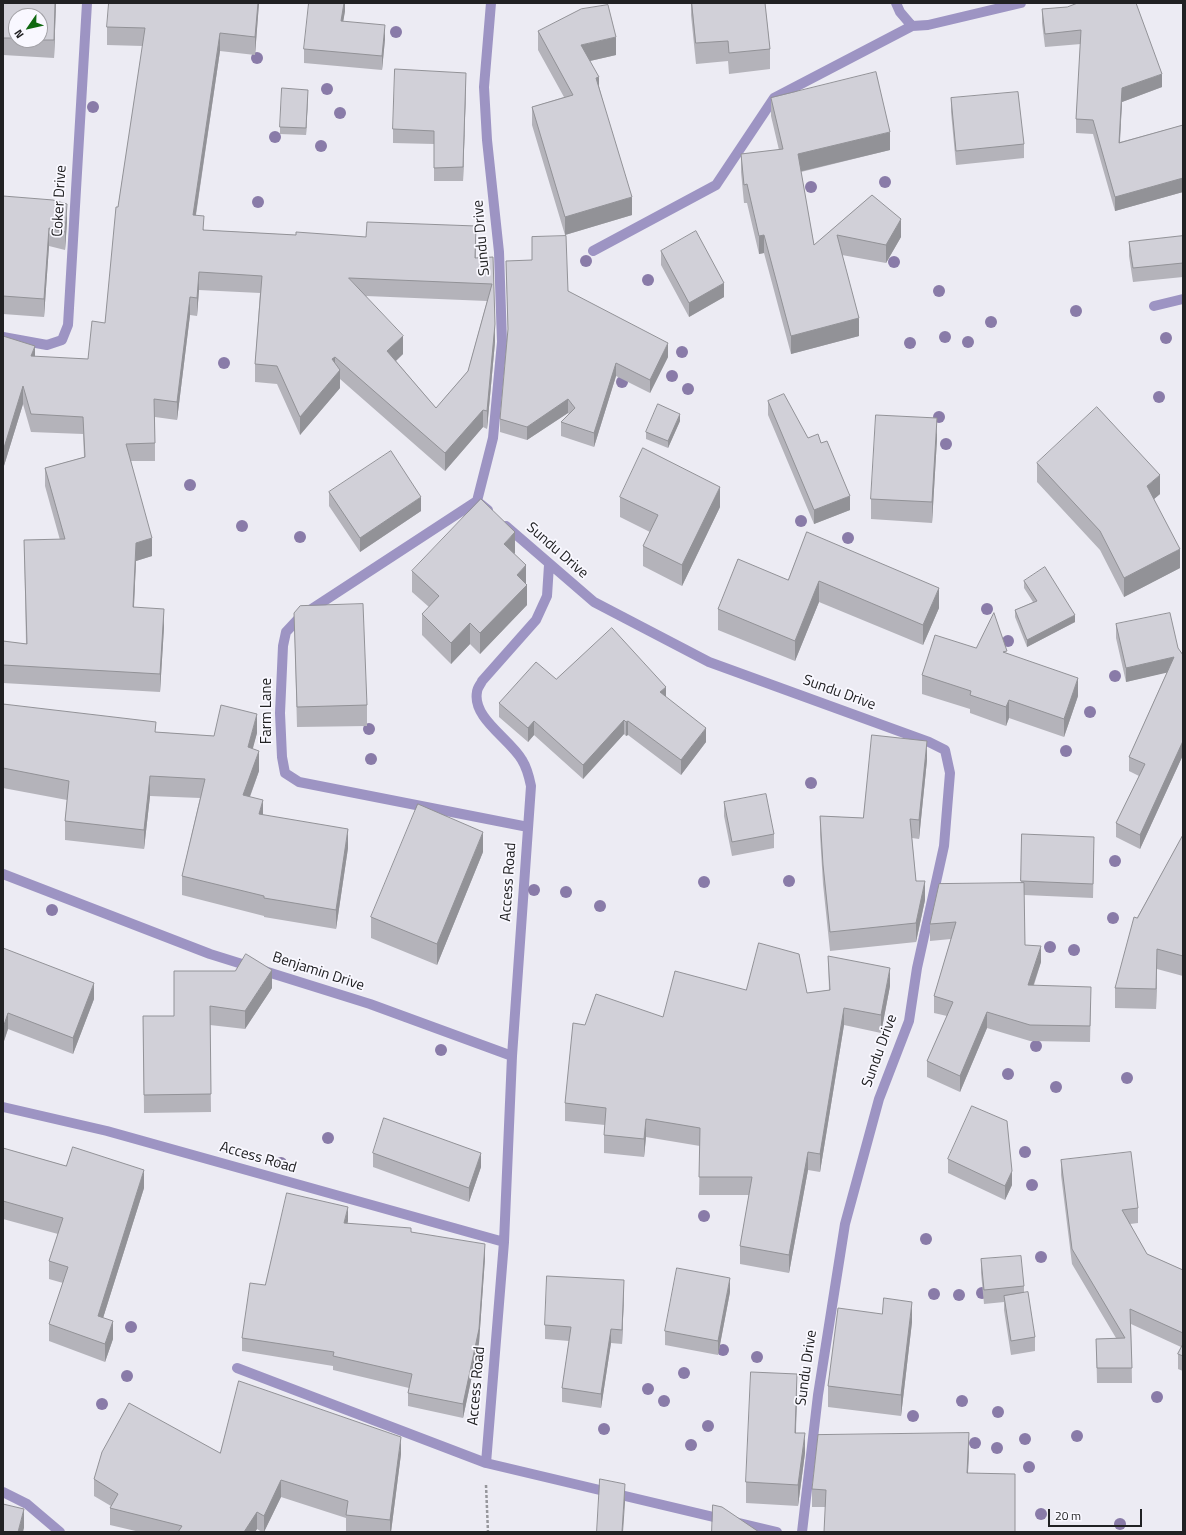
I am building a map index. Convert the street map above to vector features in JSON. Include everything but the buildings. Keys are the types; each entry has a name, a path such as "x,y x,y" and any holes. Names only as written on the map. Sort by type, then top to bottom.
{"street":[{"name":"Coker Drive","path":"3,337 47,345 62,340 68,325 87,3"},
{"name":"Sundu Drive","path":"492,3 484,87 487,140 500,252 502,342 493,438 477,501 549,565 594,602 709,662 929,742 945,750 950,773 944,846 917,968 909,1021 879,1099 845,1224 818,1395 802,1532"},
{"path":"896,3 900,12 912,26"},
{"path":"593,251 716,186 774,98 912,26 928,24 1021,3"},
{"path":"1154,306 1183,299"},
{"name":"Farm Lane","path":"477,501 301,616 286,632 283,646 280,713 282,757 285,773 299,782 528,828"},
{"name":"Access Road","path":"486,1463 504,1242 512,1056 531,786 528,772 522,759 483,717 477,705 477,691 482,681 536,620 547,596 549,565"},
{"name":"Benjamin Drive","path":"3,874 210,954 370,1004 512,1056"},
{"name":"Access Road","path":"3,1107 107,1131 504,1242"},
{"path":"237,1368 486,1463 777,1532"},
{"path":"3,1492 27,1504 60,1532"}],"path":[{"path":"486,1463 488,1532"}]}
